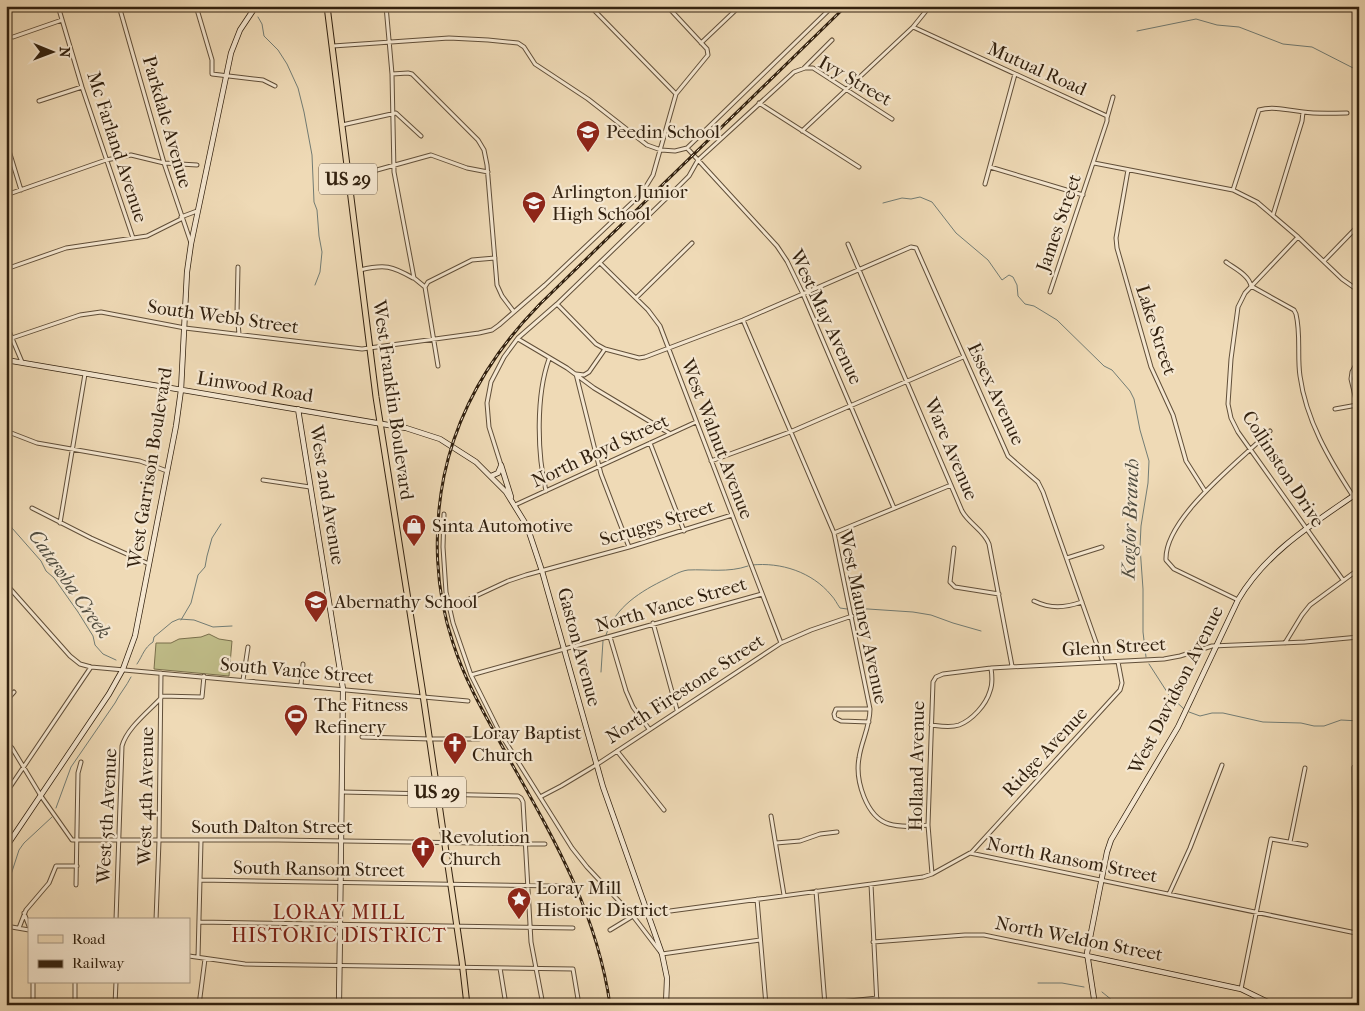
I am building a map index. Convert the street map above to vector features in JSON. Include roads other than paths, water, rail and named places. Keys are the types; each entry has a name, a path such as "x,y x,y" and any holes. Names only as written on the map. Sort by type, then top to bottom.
{"main road":[{"name":"West Garrison Boulevard","path":"6,847 109,694 123,669 135,636 176,426 181,390 187,272 197,211 231,52 236,36 256,6"},
{"name":"West Franklin Boulevard","path":"327,6 380,423 430,739 467,1005"},
{"name":"Linwood Road","path":"6,360 380,423"},
{"name":"West 2nd Avenue","path":"298,409 343,689 339,1005"},
{"name":"Gaston Avenue","path":"380,423 433,436 464,453 498,483 514,503 527,526 542,570 596,765 616,827 662,954 667,978 666,1005"},
{"path":"501,464 514,503"},
{"path":"491,476 501,469 501,464"},
{"path":"498,483 503,476 503,472"},
{"name":"West Davidson Avenue","path":"1095,1005 1087,956 1101,880 1111,840 1178,727 1238,600 1249,583 1262,566 1277,552 1359,492"},
{"name":"North Weldon Street","path":"1087,956 1241,988 1274,1005"}],"street":[{"name":"Mc Farland Avenue","path":"58,6 82,87 133,238"},
{"name":"Parkdale Avenue","path":"119,6 164,163 191,244"},
{"path":"196,6 212,60 211,73 214,76 263,80 275,86"},
{"path":"390,6 386,6 392,74 394,164 414,278"},
{"path":"590,6 676,94 708,55 707,49 667,6"},
{"path":"701,43 740,6"},
{"path":"333,46 459,38 518,43 524,47 536,64 588,99 640,141 653,148 675,151 687,148 833,6"},
{"path":"802,131 913,27 930,6"},
{"path":"13,37 62,20"},
{"name":"Mutual Road","path":"913,27 1103,114 1107,118"},
{"path":"501,464 489,427 487,398 497,367 511,346 558,304 680,185 689,176 698,160 797,70 804,68 832,40"},
{"name":"Ivy Street","path":"804,68 813,68 892,119"},
{"path":"392,74 412,74 478,140 485,152 497,285 502,296 514,312"},
{"path":"985,184 1015,74"},
{"path":"39,101 82,87"},
{"name":"South Webb Street","path":"12,338 80,315 101,312 185,328 362,349 488,332 499,326 545,285 644,190 653,175 676,94"},
{"path":"1113,97 1094,162 1233,190 1252,198 1298,236 1342,279 1359,291"},
{"path":"759,103 859,167"},
{"path":"1233,190 1259,110 1265,108 1303,112 1347,113"},
{"path":"1273,215 1303,112"},
{"path":"341,125 392,114 399,115 422,136"},
{"path":"6,142 21,190"},
{"name":"West May Avenue","path":"687,148 777,246 787,262 803,294 894,508"},
{"path":"348,178 431,154 467,168 488,172"},
{"path":"6,195 106,160 137,155 164,163 197,165"},
{"name":"James Street","path":"1050,292 1094,162"},
{"path":"990,167 1083,195"},
{"name":"Lake Street","path":"1128,170 1116,238 1117,248 1151,367 1173,414 1186,462 1205,491"},
{"path":"1358,207 1359,213"},
{"path":"6,269 66,248 152,234 197,211"},
{"path":"1324,261 1356,228 1359,221"},
{"name":"Collinston Drive","path":"1298,236 1244,295 1238,310 1231,359 1228,404 1235,426 1306,530 1343,580"},
{"path":"636,298 692,243"},
{"name":"Ware Avenue","path":"848,244 965,516 987,537 1012,666"},
{"name":"Essex Avenue","path":"859,270 911,247 916,248 1008,456 1038,482 1103,662"},
{"path":"438,366 425,287 428,282 472,260 495,258"},
{"path":"1226,262 1248,278 1252,286 1294,310 1296,314 1299,376 1307,410 1333,465 1353,496"},
{"name":"West Walnut Avenue","path":"600,263 657,321 781,643"},
{"path":"360,270 387,266 400,270 425,287"},
{"path":"238,267 237,313 239,334"},
{"path":"558,304 589,337 605,349 638,358 650,356 743,320 859,270"},
{"name":"West Mauney Avenue","path":"743,320 834,533 870,710 869,722 860,751 858,769 868,804 878,819 889,824 901,826 928,825"},
{"path":"6,324 22,362"},
{"path":"518,338 558,362 594,388 670,433"},
{"path":"576,374 584,375 588,372 605,349"},
{"path":"711,461 790,432 963,357"},
{"path":"546,491 543,475 540,424 543,380 550,358"},
{"path":"1359,359 1352,372 1351,379 1359,413"},
{"path":"60,523 85,374"},
{"path":"576,374 599,466 629,547"},
{"path":"1335,409 1357,405"},
{"name":"North Boyd Street","path":"514,503 546,491 696,422"},
{"path":"6,431 37,443 140,461 166,470"},
{"path":"1238,600 1174,569 1166,560 1166,547 1190,507 1270,431"},
{"path":"650,443 684,531"},
{"path":"263,480 310,487"},
{"path":"834,533 951,485"},
{"path":"32,508 149,564"},
{"path":"444,514 443,568 450,608 463,658 500,733 572,848 587,867 633,916 662,954 760,940"},
{"name":"Scruggs Street","path":"450,608 508,581 732,516"},
{"path":"1067,558 1102,547"},
{"path":"954,548 950,582 955,587 999,594"},
{"path":"1285,643 1310,605 1359,569"},
{"path":"6,584 70,656 80,664 91,667 6,793"},
{"name":"North Vance Street","path":"471,675 762,594"},
{"path":"1034,601 1052,608 1082,602"},
{"name":"North Firestone Street","path":"540,797 596,765 781,643 852,616"},
{"path":"653,623 677,710"},
{"path":"610,636 626,692 633,707 649,729"},
{"name":"Glenn Street","path":"953,673 1012,666 1171,658 1212,646 1359,637"},
{"path":"244,680 248,646"},
{"name":"Ridge Avenue","path":"970,853 1120,690 1122,683 1118,662"},
{"path":"301,685 303,664"},
{"name":"South Vance Street","path":"91,667 468,701"},
{"path":"931,725 958,725 971,718 982,706 990,691 991,668"},
{"name":"West 4th Avenue","path":"156,918 161,673"},
{"name":"Holland Avenue","path":"932,874 928,825 933,682 936,677 953,673"},
{"path":"161,697 203,696 204,676"},
{"path":"6,701 14,692"},
{"name":"West 5th Avenue","path":"116,918 122,746 124,739 161,697"},
{"path":"869,722 841,721 834,714 836,709 870,710"},
{"path":"362,737 479,739"},
{"path":"6,742 24,766 69,838 77,840"},
{"path":"617,751 664,810"},
{"path":"76,885 78,773 81,762"},
{"path":"1169,894 1190,848 1222,765"},
{"path":"1354,767 1358,1005"},
{"path":"1290,842 1305,768"},
{"path":"342,792 518,796 521,798 523,802 526,844 530,928 543,1005"},
{"path":"772,816 784,895"},
{"path":"776,843 837,832"},
{"path":"1241,988 1271,839 1306,845"},
{"name":"South Dalton Street","path":"77,840 545,844"},
{"path":"198,958 201,841"},
{"name":"North Ransom Street","path":"610,930 633,916 932,874 970,853 1356,933"},
{"path":"19,928 24,913 49,882 56,866 77,866"},
{"name":"South Ransom Street","path":"200,880 528,886"},
{"path":"871,884 877,1005"},
{"path":"528,886 560,886"},
{"path":"816,891 825,1004"},
{"path":"757,899 766,1005"},
{"path":"24,913 28,923"},
{"path":"199,922 573,928"},
{"path":"6,926 28,930"},
{"name":"North Weldon Street","path":"873,942 984,935 1087,956"},
{"path":"190,956 245,964 573,969 578,1005"},
{"path":"199,1005 205,959"},
{"path":"500,968 506,1005"},
{"path":"33,984 33,1000"},
{"path":"75,984 75,1005"},
{"path":"115,1005 116,984"},
{"path":"813,1005 877,998"}],"waterway":[{"path":"258,17 262,24 264,36 278,50 287,64 298,88 304,112 312,155 314,202 317,210 322,252 320,272 315,285"},
{"path":"1137,31 1196,19 1217,25 1239,27 1283,44 1312,47 1359,71"},
{"name":"Kaglor Branch","path":"883,203 902,198 920,197 932,202 956,233 988,260 1002,280 1009,275 1013,277 1017,285 1018,296 1025,304 1034,306 1057,320 1104,366 1112,370 1130,391 1134,399 1149,461 1140,547 1143,589 1143,632 1146,657"},
{"name":"Catawba Creek","path":"6,518 12,528 41,561 46,571 54,578 78,612 93,636 95,645 103,654 116,660"},
{"path":"181,620 191,603 198,575 205,567 212,538 221,524"},
{"path":"752,565 774,565 795,570 815,580 840,608 847,609"},
{"path":"606,635 616,616 630,601 647,589 682,571 726,570 748,566"},
{"path":"853,608 931,615 981,631"},
{"path":"137,664 146,649 153,642 154,637 172,622 179,619 194,620 213,627 232,626"},
{"path":"601,672 603,641"},
{"name":"Kaglor Branch","path":"1149,664 1169,695 1184,709"},
{"name":"Catawba Creek","path":"56,808 71,767 131,677"},
{"name":"Kaglor Branch","path":"1189,712 1200,716 1223,713 1263,722 1301,723 1314,726 1324,726 1341,720 1359,721"},
{"name":"Catawba Creek","path":"6,890 19,850 52,817"},
{"path":"1038,983 1062,983 1084,987"},
{"path":"1102,992 1118,1005"}],"railway":[{"path":"610,1005 604,971 595,938 571,876 557,846 478,701 464,673 453,643 442,602 439,581 437,539 440,497 444,476 450,451 468,405 493,362 523,322 846,6"}],"place":[{"name":"Peedin School","path":"588,153"},
{"name":"Arlington Junior High School","path":"534,224"},
{"name":"Sinta Automotive","path":"414,547"},
{"name":"Abernathy School","path":"316,623"},
{"name":"The Fitness Refinery","path":"296,737"},
{"name":"Loray Baptist Church","path":"455,765"},
{"name":"Revolution Church","path":"423,869"},
{"name":"Loray Mill Historic District","path":"519,920"}],"district":[{"name":"LORAY MILL HISTORIC DISTRICT","path":"339,924"}]}
